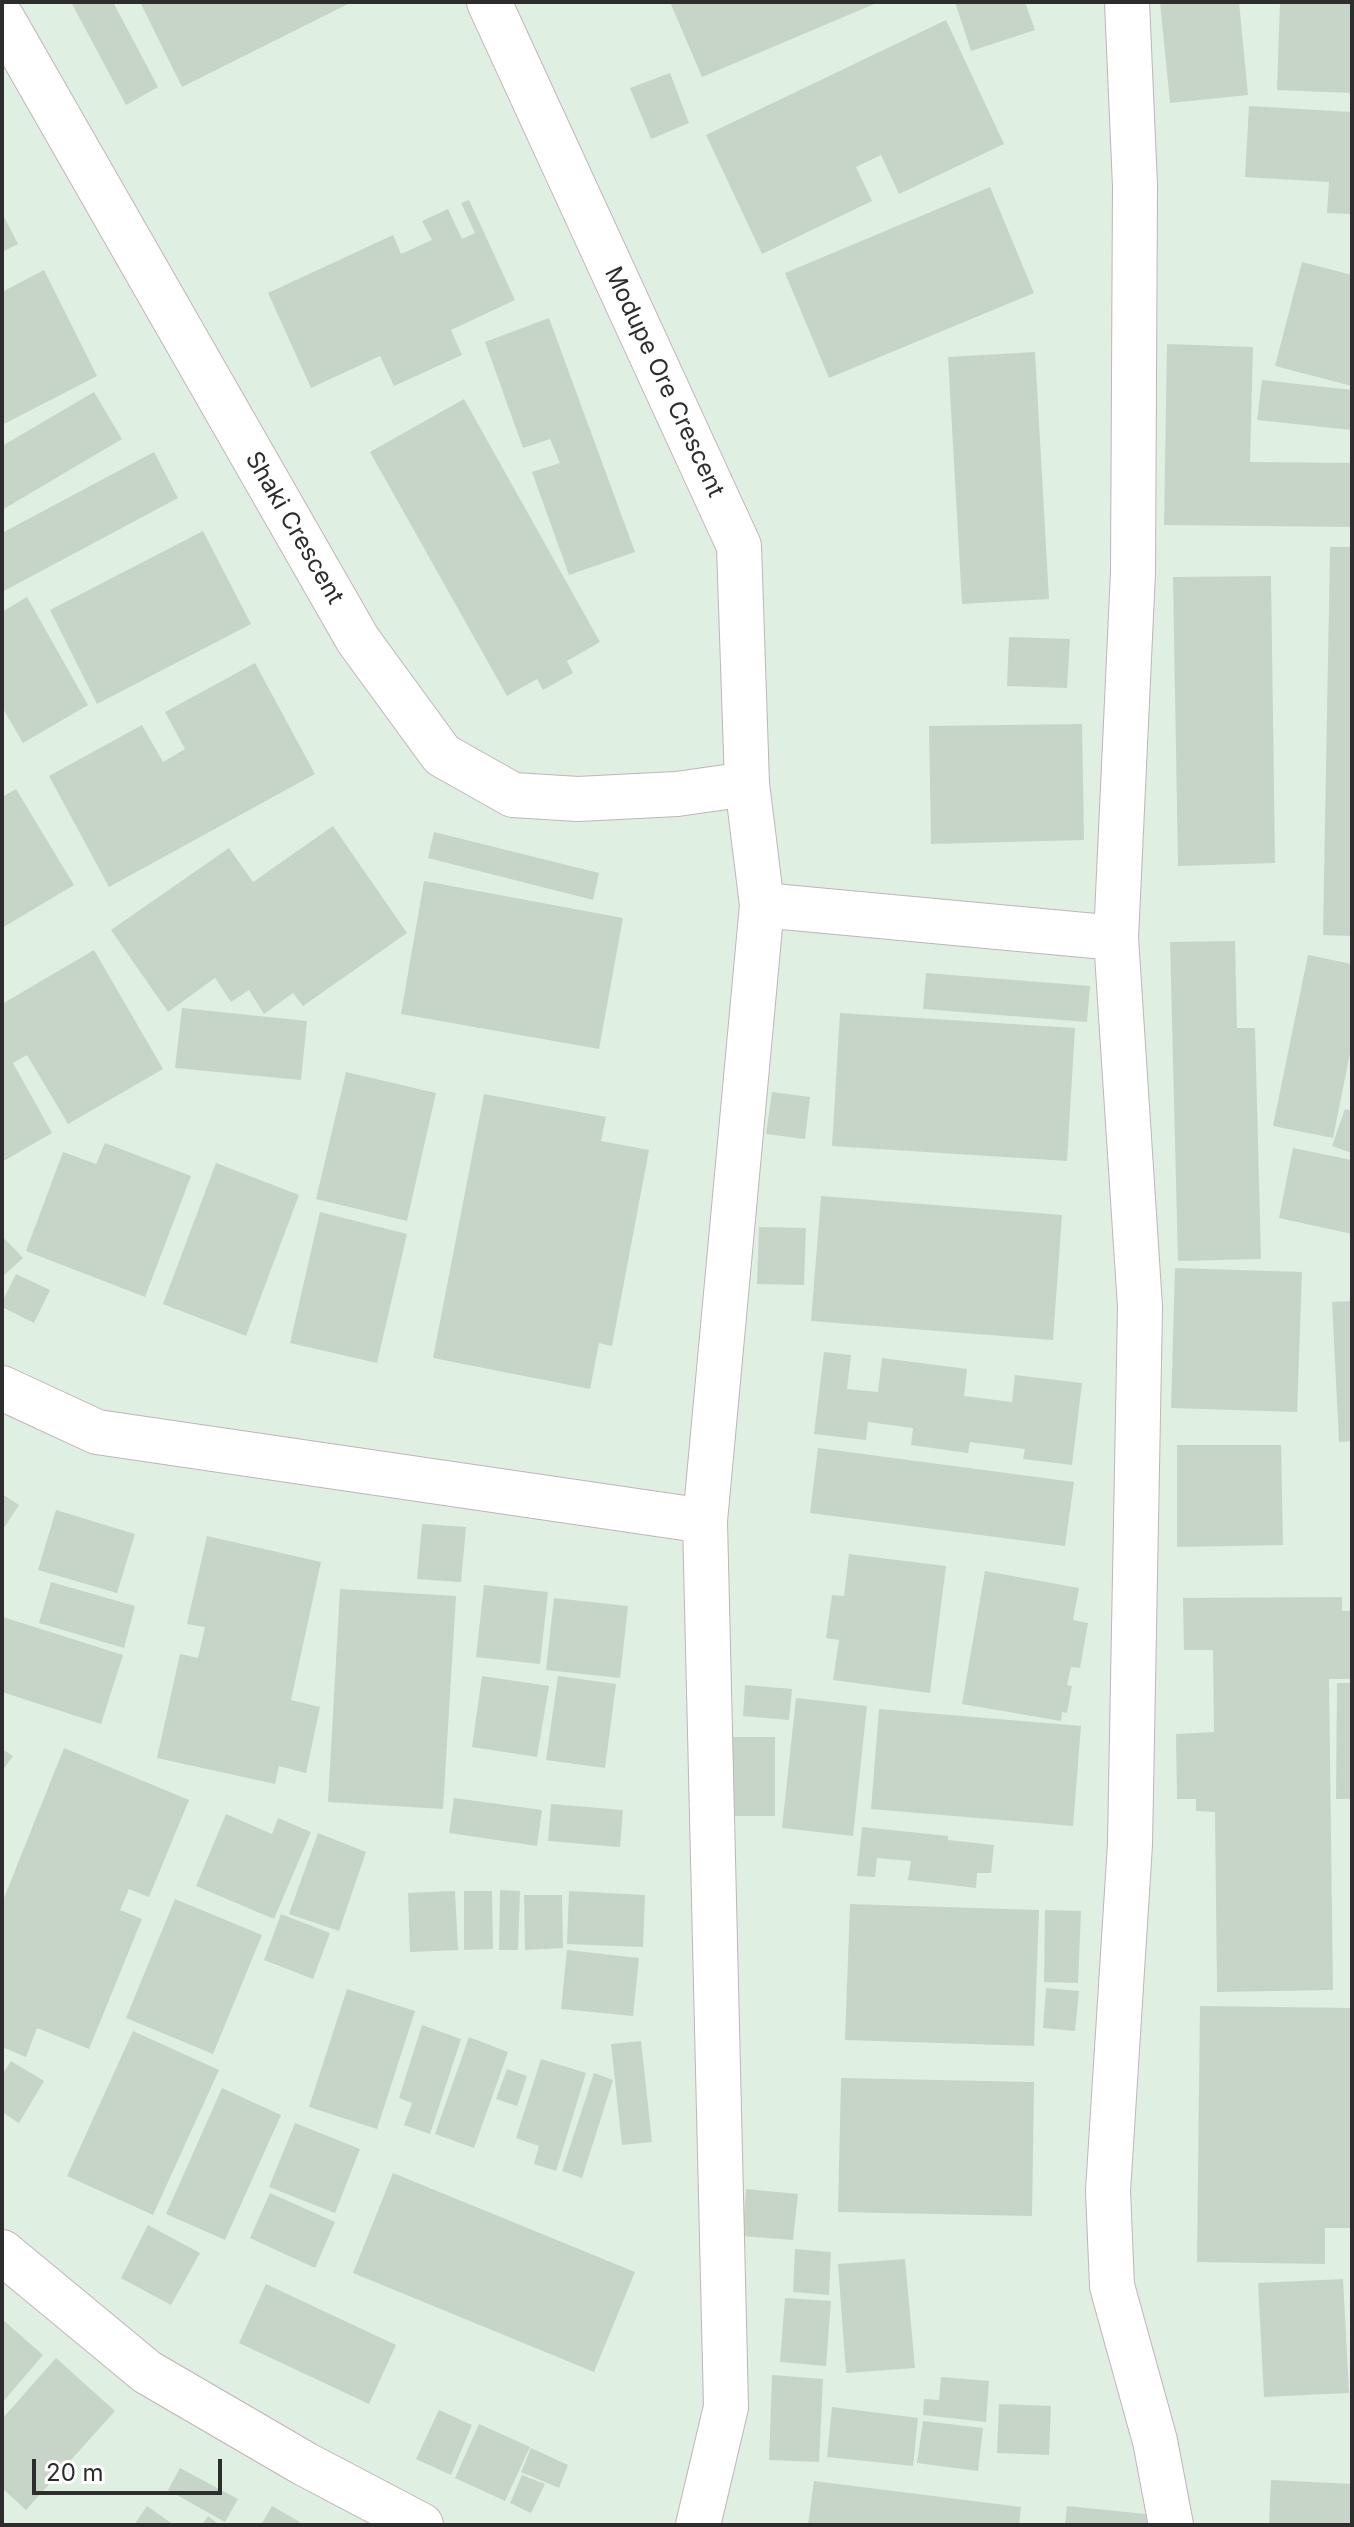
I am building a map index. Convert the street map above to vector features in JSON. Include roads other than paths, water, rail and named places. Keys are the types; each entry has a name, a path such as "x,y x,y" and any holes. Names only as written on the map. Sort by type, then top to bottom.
{"street":[{"name":"Modupe Ore Crescent","path":"489,2 739,546 747,784 762,905 705,1521 726,2407 698,2525"},
{"path":"1127,2 1135,186 1133,572 1116,938 1140,1307 1130,1844 1108,2191 1112,2286 1155,2441 1171,2525"},
{"name":"Shaki Crescent","path":"2,18 358,640 442,755 513,795 578,799 677,794 747,784"},
{"path":"762,905 1116,938"},
{"path":"2,1388 97,1432 705,1521"},
{"path":"2,2252 147,2372 305,2464 421,2525"}]}
